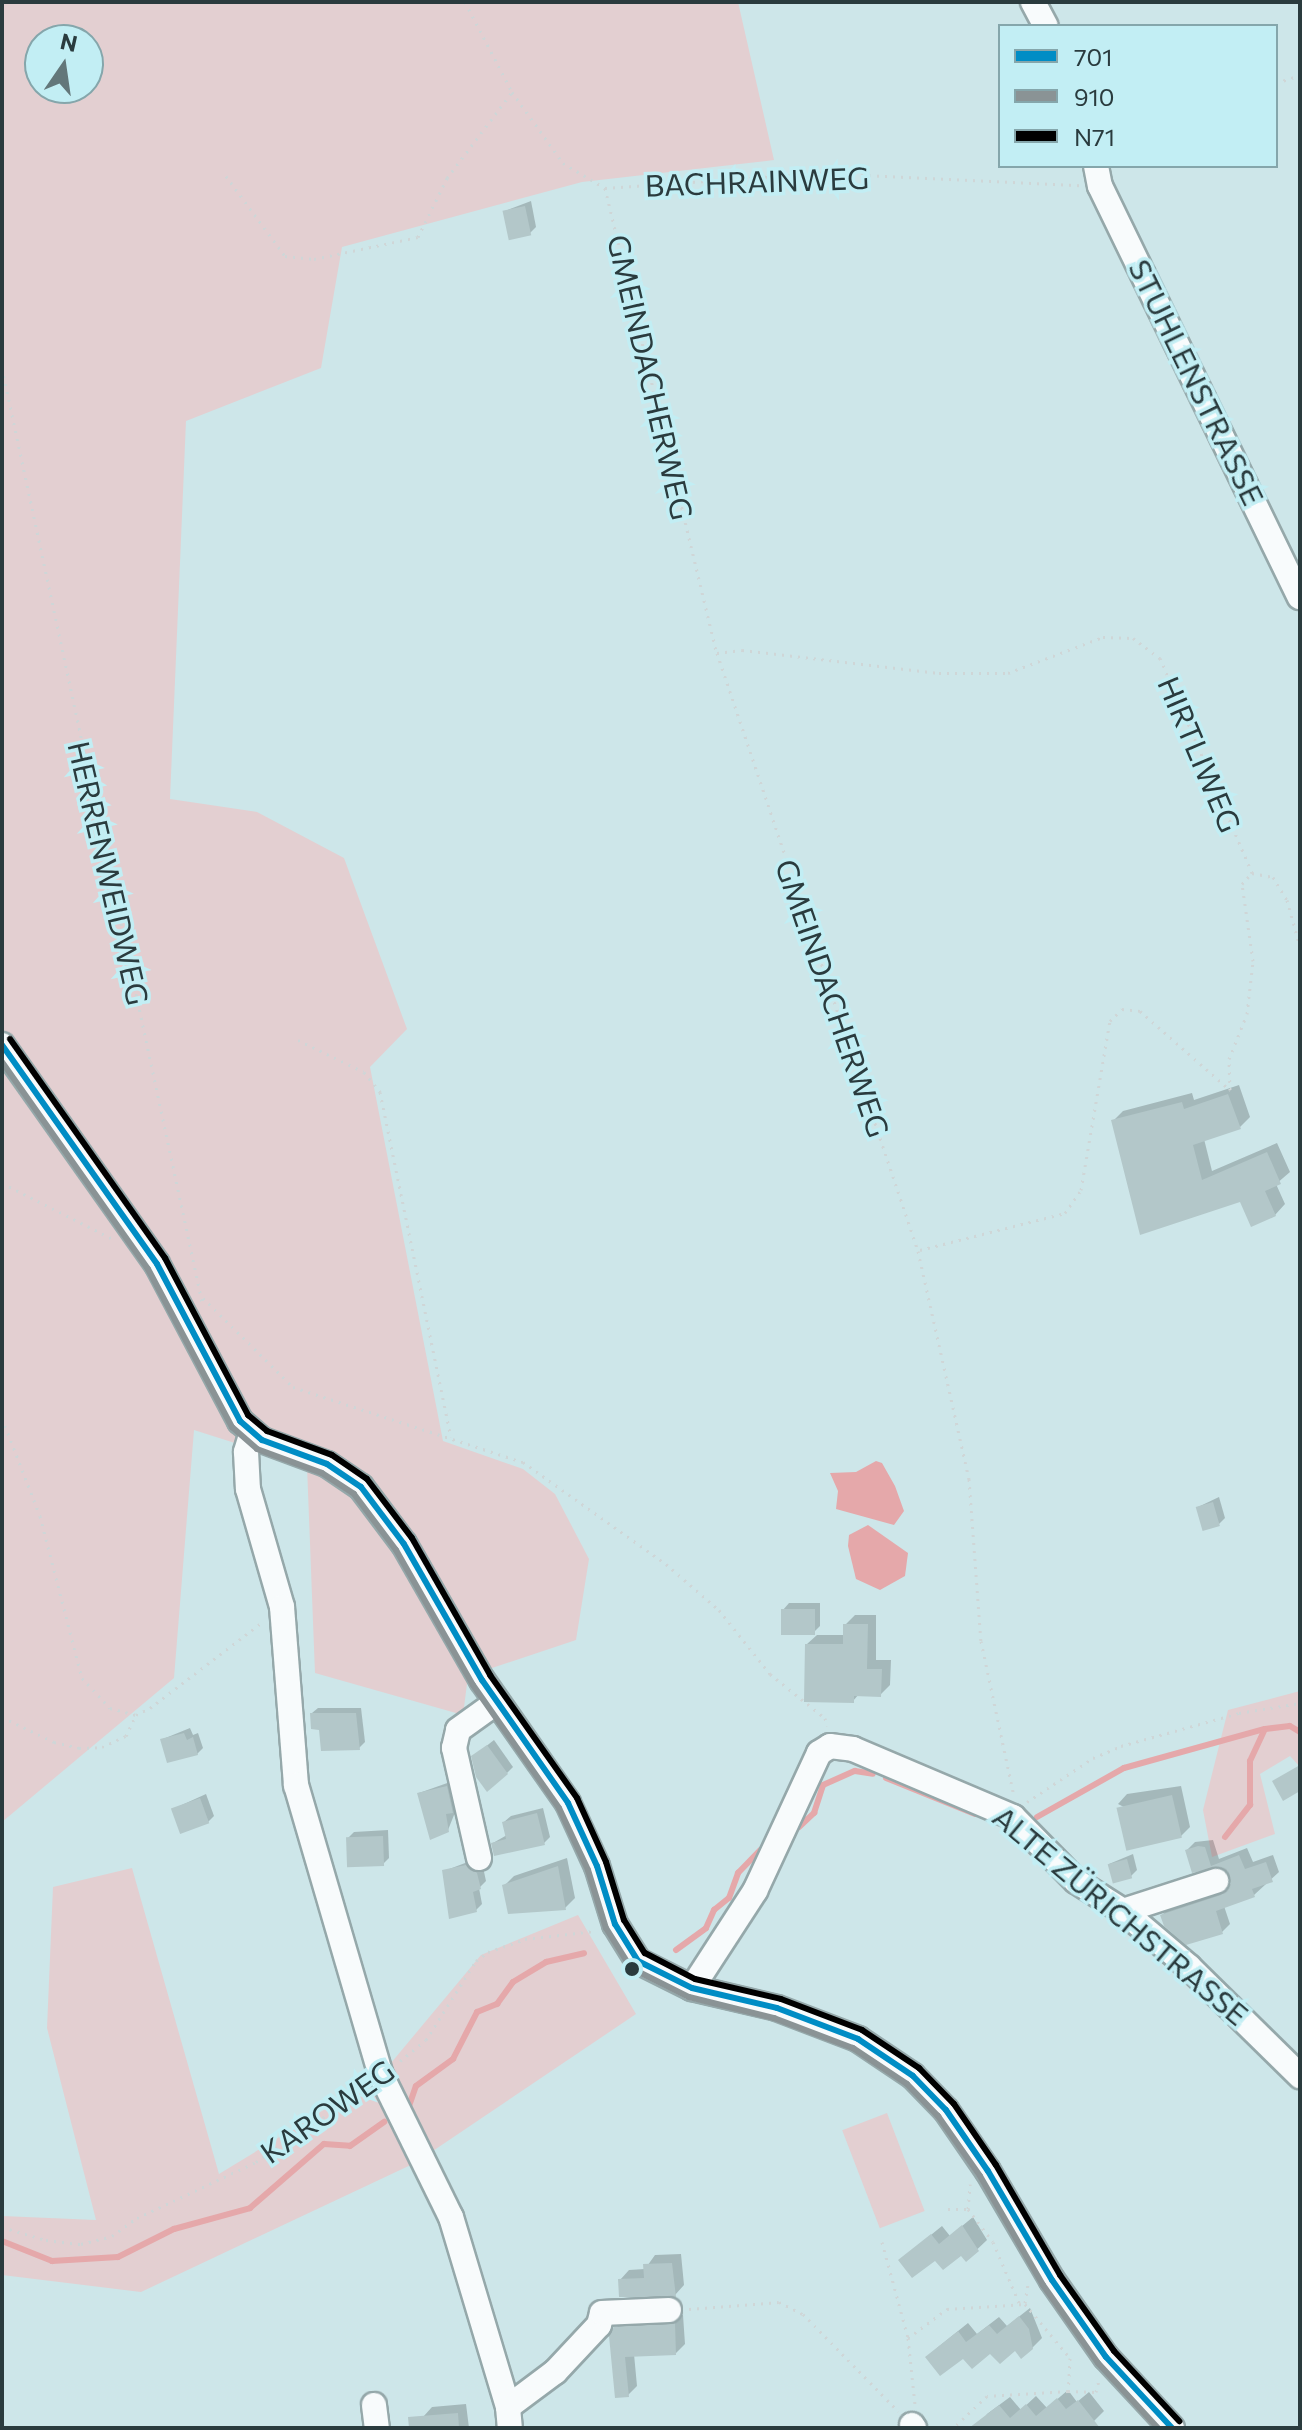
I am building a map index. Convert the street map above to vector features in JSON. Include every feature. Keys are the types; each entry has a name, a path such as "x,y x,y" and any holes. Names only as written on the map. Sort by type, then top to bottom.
{"street":[{"path":"1033,2 1045,24"},
{"name":"STUHLENSTRASSE","path":"1098,176 1300,597"},
{"path":"2,1045 157,1264 240,1421 276,1447 327,1464 361,1487 404,1544 497,1702 568,1803 597,1866 615,1924 647,1970 692,1988 777,2008 858,2039 913,2076 946,2110 1106,2357 1172,2428"},
{"path":"252,1432 246,1452 248,1489 282,1607 296,1785 381,2075 451,2217 509,2418 599,2325 602,2313 669,2310"},
{"path":"479,1858 454,1748 458,1730 497,1702"},
{"path":"692,1988 755,1891 819,1753 830,1746"},
{"name":"ALTE ZÜRICHSTRASSE","path":"830,1746 853,1749 1013,1817 1076,1881 1123,1911 1259,2031 1300,2076"},
{"path":"1123,1911 1216,1881"}],"path":[{"path":"465,2 512,92 563,163 605,188"},
{"path":"1278,82 1300,75"},
{"path":"226,176 285,256 314,259 418,237 447,178 512,92"},
{"name":"BACHRAINWEG","path":"605,188 821,173 1098,176"},
{"name":"GMEINDACHERWEG","path":"605,188 717,653 918,1251 969,1479 981,1641 1014,1789 1013,1817"},
{"name":"HERRENWEIDWEG","path":"2,368 204,1310"},
{"name":"HIRTLIWEG","path":"717,653 742,650 939,673 1008,673 1103,637 1133,638 1160,658 1252,873"},
{"path":"918,1251 1065,1213 1081,1190 1110,1021 1122,1009 1140,1011 1230,1090 1229,1059 1247,1014 1253,961 1242,884 1252,873 1273,877 1287,900 1300,947"},
{"path":"298,1040 364,1072 380,1092 451,1437"},
{"path":"2,1183 120,1243"},
{"path":"190,1288 293,1387 380,1419 451,1437 523,1462 666,1564 719,1610 792,1696 825,1718 830,1746"},
{"path":"2,1418 40,1516 82,1678 110,1708 136,1715"},
{"path":"2,1717 54,1742 79,1748 102,1747 126,1736 136,1715 282,1607"},
{"path":"1013,1817 1093,1758 1121,1746 1239,1713 1300,1703"},
{"name":"KAROWEG","path":"2,2227 46,2240 81,2244 112,2236 256,2162 347,2105 426,2040 476,1961 488,1952 525,1939 583,1936 615,1924"},
{"path":"975,2153 968,2209 993,2242 1020,2305 1070,2358 1068,2391"},
{"path":"948,2209 968,2209"},
{"path":"882,2242 908,2338 916,2401 913,2426"},
{"path":"669,2310 779,2302 803,2314 913,2426"},
{"path":"908,2338 947,2309 1020,2305"},
{"path":"953,2428 987,2396 1096,2392 1106,2357"}],"shaded area":[{"path":"2,2 738,2 774,160 582,182 342,247 321,368 186,421 170,799 257,812 344,858 407,1029 370,1067 443,1441 523,1469 555,1494 589,1559 576,1640 468,1676 463,1715 315,1673 307,1466 194,1430 174,1678 2,1822"},
{"path":"876,1461 882,1463 895,1486 904,1511 894,1525 836,1509 838,1491 830,1473 856,1472"},
{"path":"868,1525 908,1553 905,1576 880,1590 856,1579 848,1546 849,1535"},
{"path":"1300,1691 1300,1767 1290,1756 1260,1774 1275,1834 1212,1857 1203,1810 1228,1710"},
{"path":"132,1868 219,2174 381,2075 481,1955 578,1915 636,2014 415,2163 141,2292 2,2275 2,2216 96,2220 47,2028 53,1887"},
{"path":"887,2113 925,2211 880,2228 842,2130"}],"building":[{"path":"525,206 531,235 509,240 503,211"},
{"path":"1228,1094 1241,1129 1193,1145 1202,1180 1267,1152 1281,1184 1265,1191 1276,1216 1251,1227 1240,1202 1140,1235 1111,1120 1182,1102 1184,1109"},
{"path":"1213,1502 1220,1526 1203,1531 1196,1507"},
{"path":"781,1609 815,1609 815,1635 781,1635"},
{"path":"843,1624 868,1624 867,1669 882,1669 881,1697 854,1696 854,1703 804,1702 805,1644 843,1644"},
{"path":"310,1713 356,1713 360,1750 321,1751 319,1730 311,1729"},
{"path":"184,1733 187,1740 193,1737 198,1755 167,1763 160,1739"},
{"path":"487,1745 508,1774 487,1792 476,1777 471,1756"},
{"path":"1300,1765 1300,1791 1283,1801 1272,1781"},
{"path":"447,1786 453,1813 446,1814 449,1832 430,1840 417,1793"},
{"path":"1172,1795 1182,1838 1126,1851 1116,1808"},
{"path":"200,1798 209,1823 180,1834 171,1809"},
{"path":"537,1813 545,1845 494,1856 491,1843 506,1839 502,1822"},
{"path":"383,1836 384,1866 347,1867 346,1837"},
{"path":"1205,1847 1211,1866 1239,1855 1245,1869 1266,1862 1273,1882 1252,1889 1255,1897 1216,1911 1223,1934 1186,1945 1164,1926 1160,1915 1221,1895 1231,1883 1220,1867 1192,1873 1185,1850"},
{"path":"1127,1859 1132,1878 1113,1883 1108,1864"},
{"path":"466,1865 477,1873 481,1889 473,1892 477,1912 449,1919 442,1870"},
{"path":"558,1866 566,1910 508,1914 502,1885"},
{"path":"962,2225 979,2251 966,2262 961,2256 943,2270 935,2261 912,2278 898,2260 931,2234 939,2244"},
{"path":"672,2263 676,2297 619,2297 618,2279 644,2278 643,2264"},
{"path":"1019,2316 1029,2329 1033,2349 1021,2359 1015,2351 1000,2364 990,2354 972,2369 963,2359 940,2376 925,2357 958,2331 966,2342 989,2325 997,2334"},
{"path":"675,2323 676,2355 625,2357 629,2397 615,2398 609,2336 614,2327"},
{"path":"1057,2398 1066,2409 1078,2400 1100,2428 969,2428 999,2405 1010,2418 1026,2404 1036,2416"},
{"path":"458,2413 459,2428 409,2428 408,2417"}],"waterway":[{"path":"1037,1817 1124,1768 1265,1729 1290,1726 1300,1732"},
{"path":"1225,1837 1250,1805 1250,1761 1265,1729"},
{"path":"799,1827 814,1813 823,1785 855,1771 873,1774"},
{"path":"886,1778 975,1814"},
{"path":"676,1950 706,1928 714,1910 729,1898 738,1873 760,1850"},
{"path":"408,2109 416,2086 453,2059 477,2012 497,2004 513,1982 546,1962 584,1953"},
{"path":"2,2241 52,2261 118,2257 174,2229 250,2208 324,2144 350,2146 384,2122"}],"transit line":[{"name":"N71","path":"10,1039 165,1258 248,1415 267,1431 332,1455 367,1479 412,1538 490,1675 577,1798 606,1862 624,1920 645,1953 695,1979 781,1999 862,2030 919,2068 954,2104 996,2165 1060,2275 1114,2351 1179,2421"},
{"name":"701","path":"2,1045 157,1264 240,1421 262,1440 327,1464 361,1487 404,1544 482,1680 568,1803 597,1866 615,1924 638,1961 692,1988 777,2008 858,2039 913,2076 946,2110 988,2171 1052,2280 1106,2357 1172,2428"},
{"name":"910","path":"2,1062 148,1269 232,1427 257,1449 322,1473 354,1494 396,1550 473,1685 559,1808 588,1870 606,1928 631,1968 689,1997 774,2018 853,2048 907,2084 938,2116 980,2176 1043,2285 1098,2363 1158,2428"}]}
